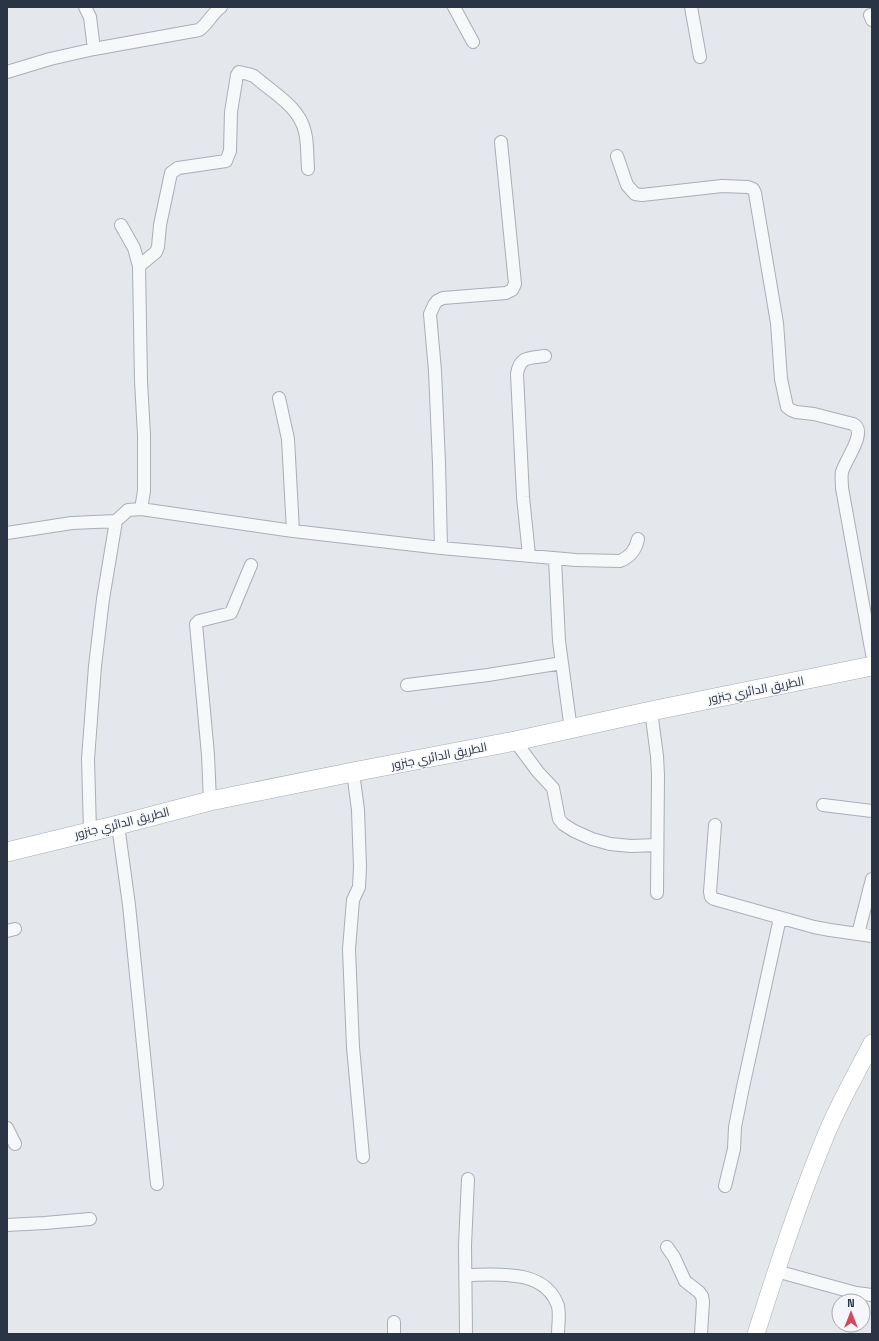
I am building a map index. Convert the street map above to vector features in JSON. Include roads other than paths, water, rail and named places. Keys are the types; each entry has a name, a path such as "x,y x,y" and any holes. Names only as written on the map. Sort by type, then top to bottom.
{"main road":[{"name":"الطريق الدائري جنزور","path":"7,852 118,825 210,800 571,730 651,711 872,666"}],"street":[{"path":"85,7 90,17 94,49"},
{"path":"7,72 50,59 94,49 199,30 204,27 222,7"},
{"path":"454,7 473,42"},
{"path":"691,7 700,56"},
{"path":"139,266 156,252 158,247 160,225 171,173 178,168 226,161 229,157 231,112 237,75 239,72 254,76 291,106 299,116 305,133 308,169"},
{"path":"441,548 437,402 430,314 437,301 443,298 497,295 512,290 515,284 501,142"},
{"path":"617,156 626,185 634,194 642,195 722,186 748,187 753,189 755,193 777,323 781,379 787,407 796,412 814,414 857,425 858,428 858,436 843,470 842,488 872,654"},
{"path":"121,225 134,248 139,266 141,381 144,435 144,491 141,509"},
{"path":"529,555 523,497 518,374 519,366 522,361 529,358 545,356"},
{"path":"279,398 288,439 293,531"},
{"path":"90,831 88,758 100,621 116,521 128,510 141,509 293,531 482,553 529,555 555,559 620,561 626,559 630,555 636,546 638,539"},
{"path":"7,533 72,524 116,521"},
{"path":"555,559 559,642 571,730"},
{"path":"210,800 208,755 196,624 199,621 231,613 251,565"},
{"path":"406,685 488,675 562,663"},
{"path":"651,711 658,775 657,893"},
{"path":"515,741 538,772 553,788 559,819 563,824 592,839 610,844 657,846"},
{"path":"353,772 358,810 360,867 359,887 353,900 349,949 353,1047 363,1157"},
{"path":"824,805 872,811"},
{"path":"118,825 129,905 157,1184"},
{"path":"715,825 710,888 711,897 719,901 780,918 830,930 872,936"},
{"path":"858,934 872,879"},
{"path":"725,1186 734,1149 735,1127 743,1087 780,918"},
{"path":"756,1334 800,1202 828,1130 843,1097 872,1043"},
{"path":"7,1128 14,1144"},
{"path":"466,1334 468,1179"},
{"path":"7,1225 45,1224 90,1219"},
{"path":"668,1247 685,1281 702,1296 701,1334"},
{"path":"776,1271 856,1293 872,1295"},
{"path":"466,1275 524,1277 542,1284 553,1296 558,1307 558,1334"}]}
